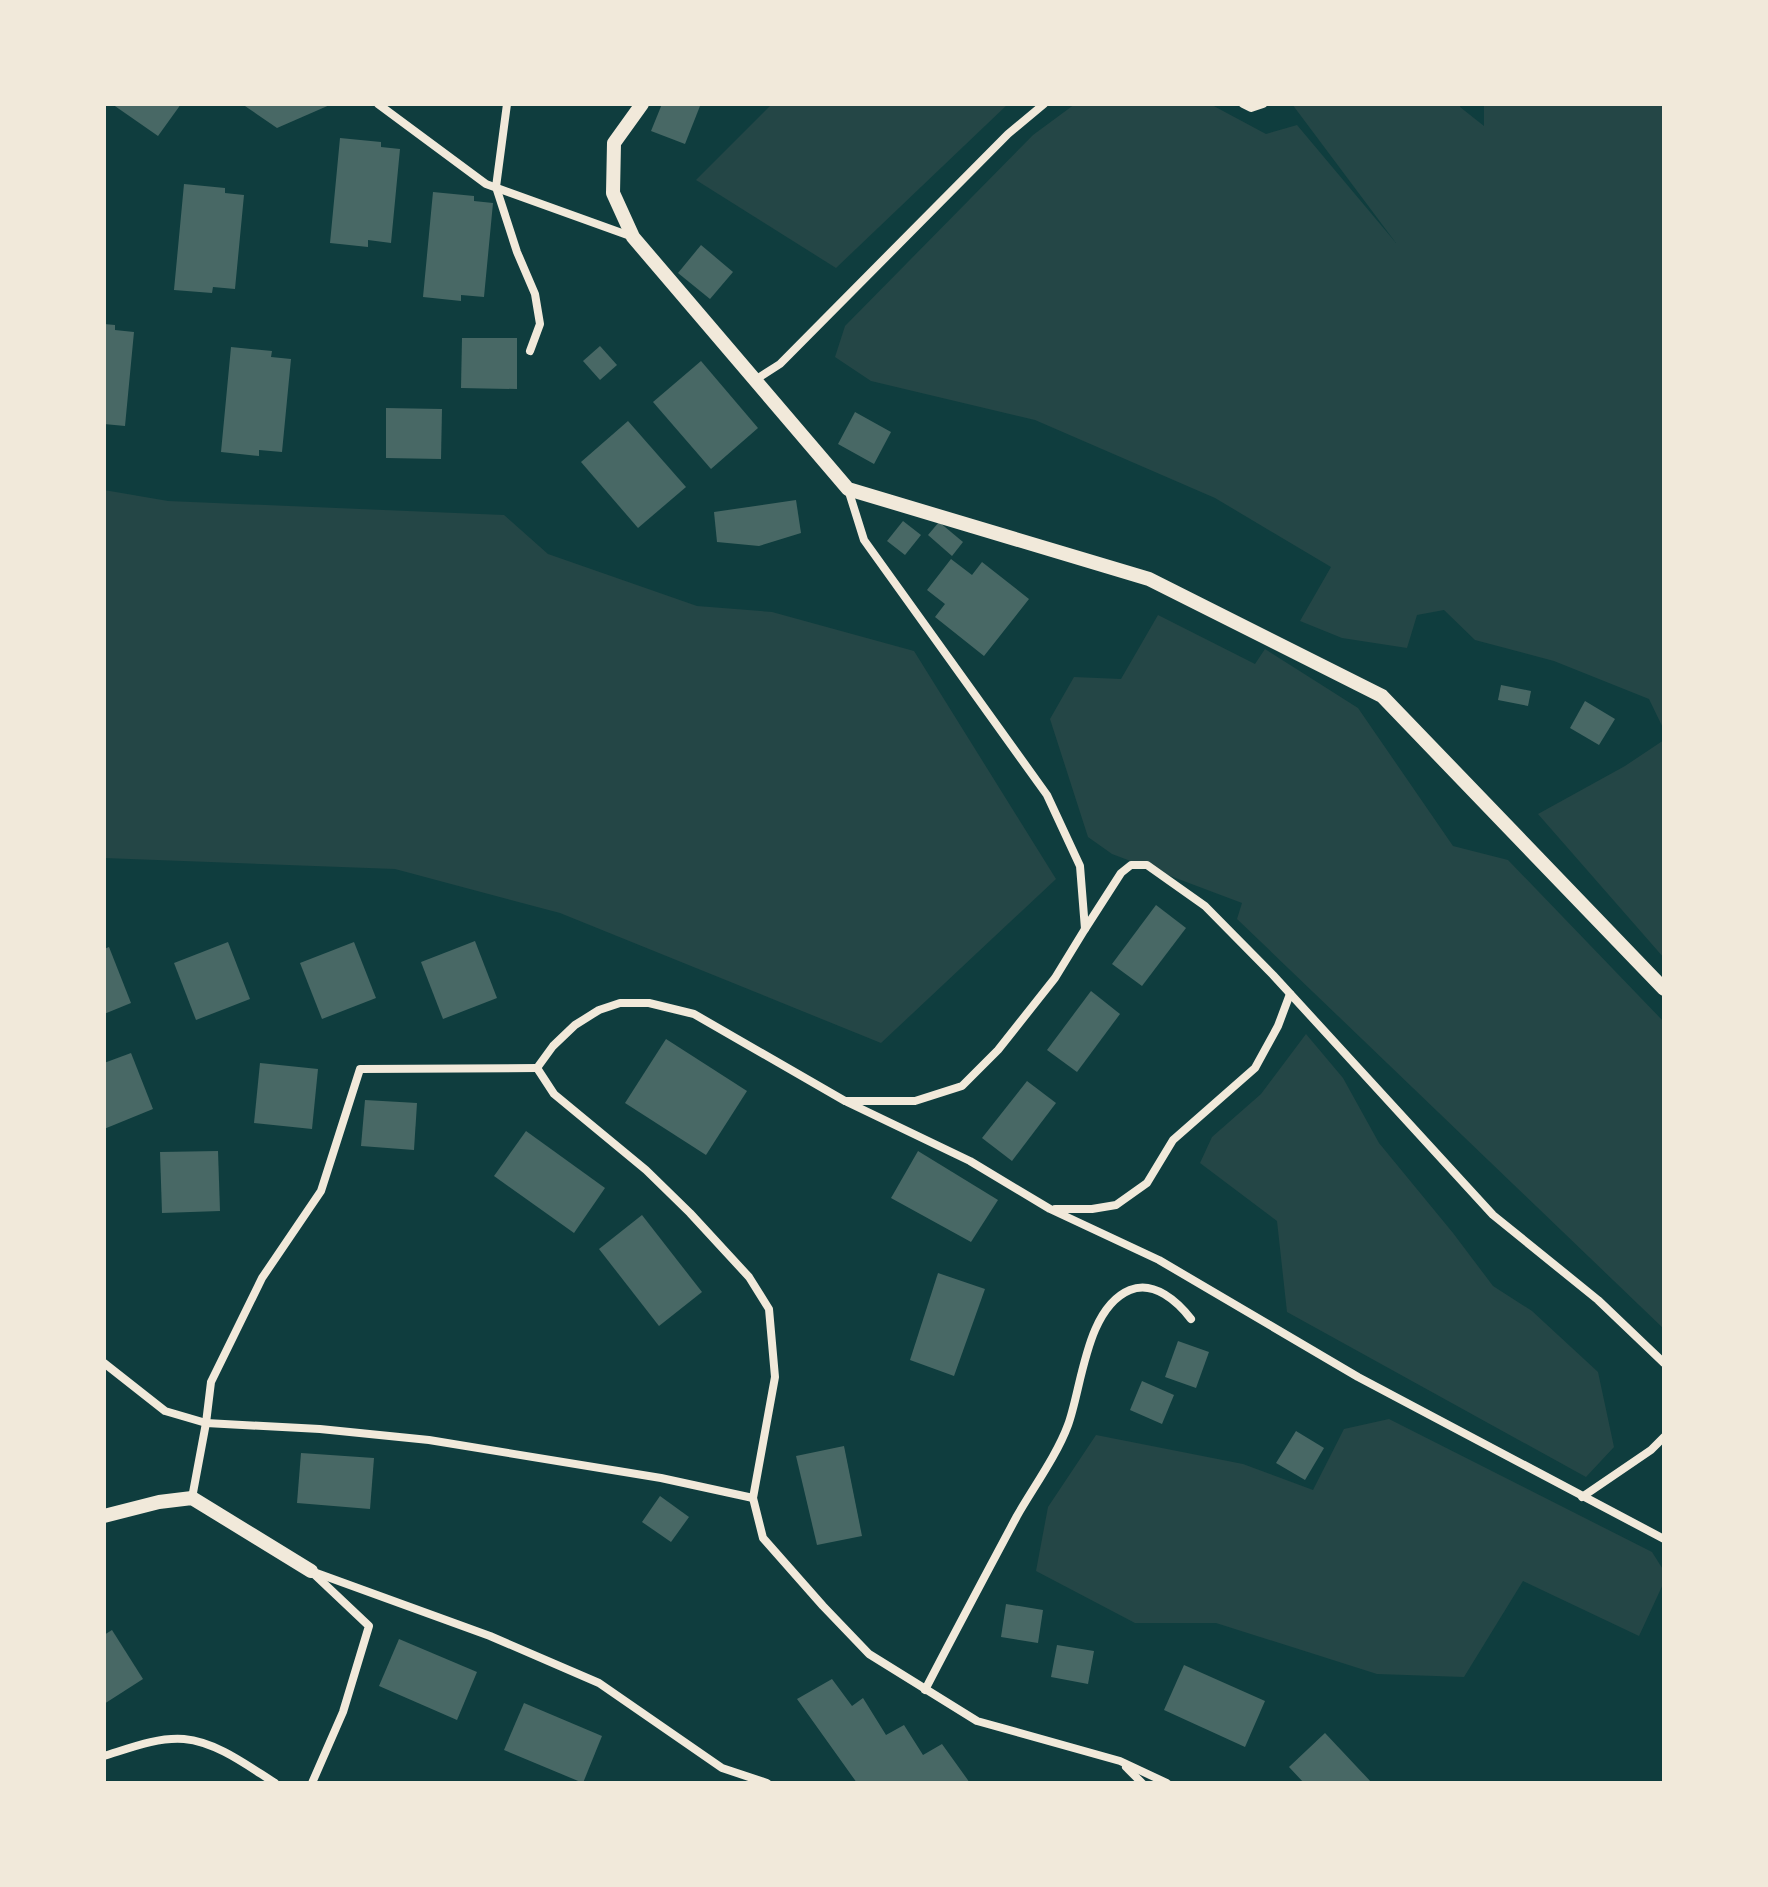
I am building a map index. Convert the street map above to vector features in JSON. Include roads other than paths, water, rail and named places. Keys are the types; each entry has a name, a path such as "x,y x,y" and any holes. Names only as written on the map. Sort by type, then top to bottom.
{"street":[{"path":"378,104 486,184 633,237"},
{"path":"507,104 496,187 517,252 535,294 540,324 530,351"},
{"path":"642,104 614,143 613,193 633,237 848,489 864,540 1047,795 1080,866 1085,929"},
{"path":"755,380 780,364 1008,134 1044,104"},
{"path":"1243,104 1251,108 1263,104"},
{"path":"848,489 1149,579 1382,696 1664,989"},
{"path":"845,1101 915,1101 962,1086 998,1050 1055,978 1121,873 1131,865 1147,865 1205,906 1493,1215 1598,1300 1664,1363"},
{"path":"1050,1209 1092,1209 1116,1205 1147,1183 1173,1140 1255,1068 1278,1026 1290,994"},
{"path":"192,1498 211,1382 262,1278 321,1191 360,1069 537,1068 564,1036 599,1010 620,1003 649,1003 694,1014 845,1101 970,1161 1050,1209 1159,1260 1358,1377 1664,1539"},
{"path":"537,1068 554,1094 646,1170 690,1213 749,1277 769,1309 775,1377 753,1498 763,1538 869,1654 925,1690 977,1721 1120,1761 1167,1783"},
{"path":"925,1690 1068,1426 1089,1344 1108,1308 1129,1290 1147,1287 1176,1300 1191,1319"},
{"path":"104,1363 165,1411 206,1423 320,1429 429,1440 661,1478 753,1498"},
{"path":"1582,1497 1651,1450 1664,1437"},
{"path":"104,1516 159,1502 192,1498 311,1571 490,1636 599,1683 722,1768 767,1783"},
{"path":"311,1571 369,1626 343,1712 317,1778 312,1783"},
{"path":"104,1756 153,1741 185,1739 217,1748 275,1783"},
{"path":"1120,1761 1142,1783"}]}
